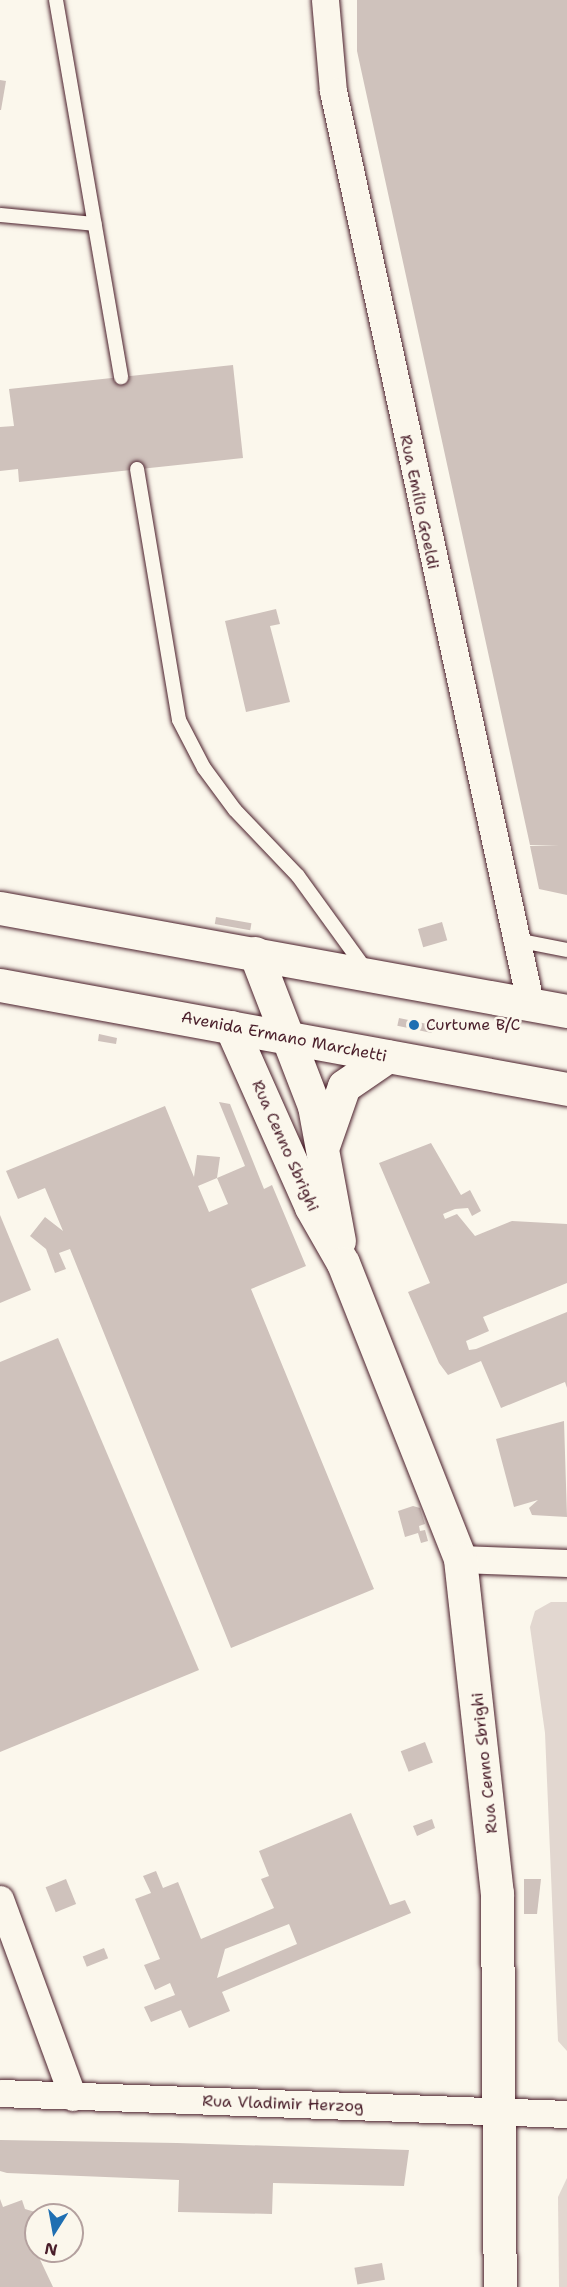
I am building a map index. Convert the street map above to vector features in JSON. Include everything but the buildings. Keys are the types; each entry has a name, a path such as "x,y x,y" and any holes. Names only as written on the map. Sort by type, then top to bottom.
{"street":[{"name":"Rua Emílio Goeldi","path":"325,0 333,91 530,1002"},
{"path":"0,908 530,1002 567,1011"},
{"name":"Rua Cenno Sbrighi","path":"255,953 324,1143 343,1263"},
{"name":"Avenida Ermano Marchetti","path":"0,985 567,1089"},
{"name":"Rua Cenno Sbrighi","path":"231,1027 311,1207 343,1263 460,1559 497,1893 500,2287"},
{"path":"324,1143 344,1086 388,1056"},
{"path":"460,1559 567,1563"},
{"path":"0,1899 73,2097"},
{"name":"Rua Vladimir Herzog","path":"0,2093 567,2114"}],"lane":[{"path":"56,0 121,377"},
{"path":"0,214 95,224"},
{"path":"137,469 179,720 204,768 235,810 298,876 369,974"},
{"path":"516,940 567,950"}],"shaded area":[{"path":"551,1602 567,1602 567,2051 558,2041 545,1733 530,1627 535,1611"},
{"path":"567,2178 567,2287 559,2287 558,2197"}],"place":[{"name":"Curtume B/C","path":"414,1025"}]}
